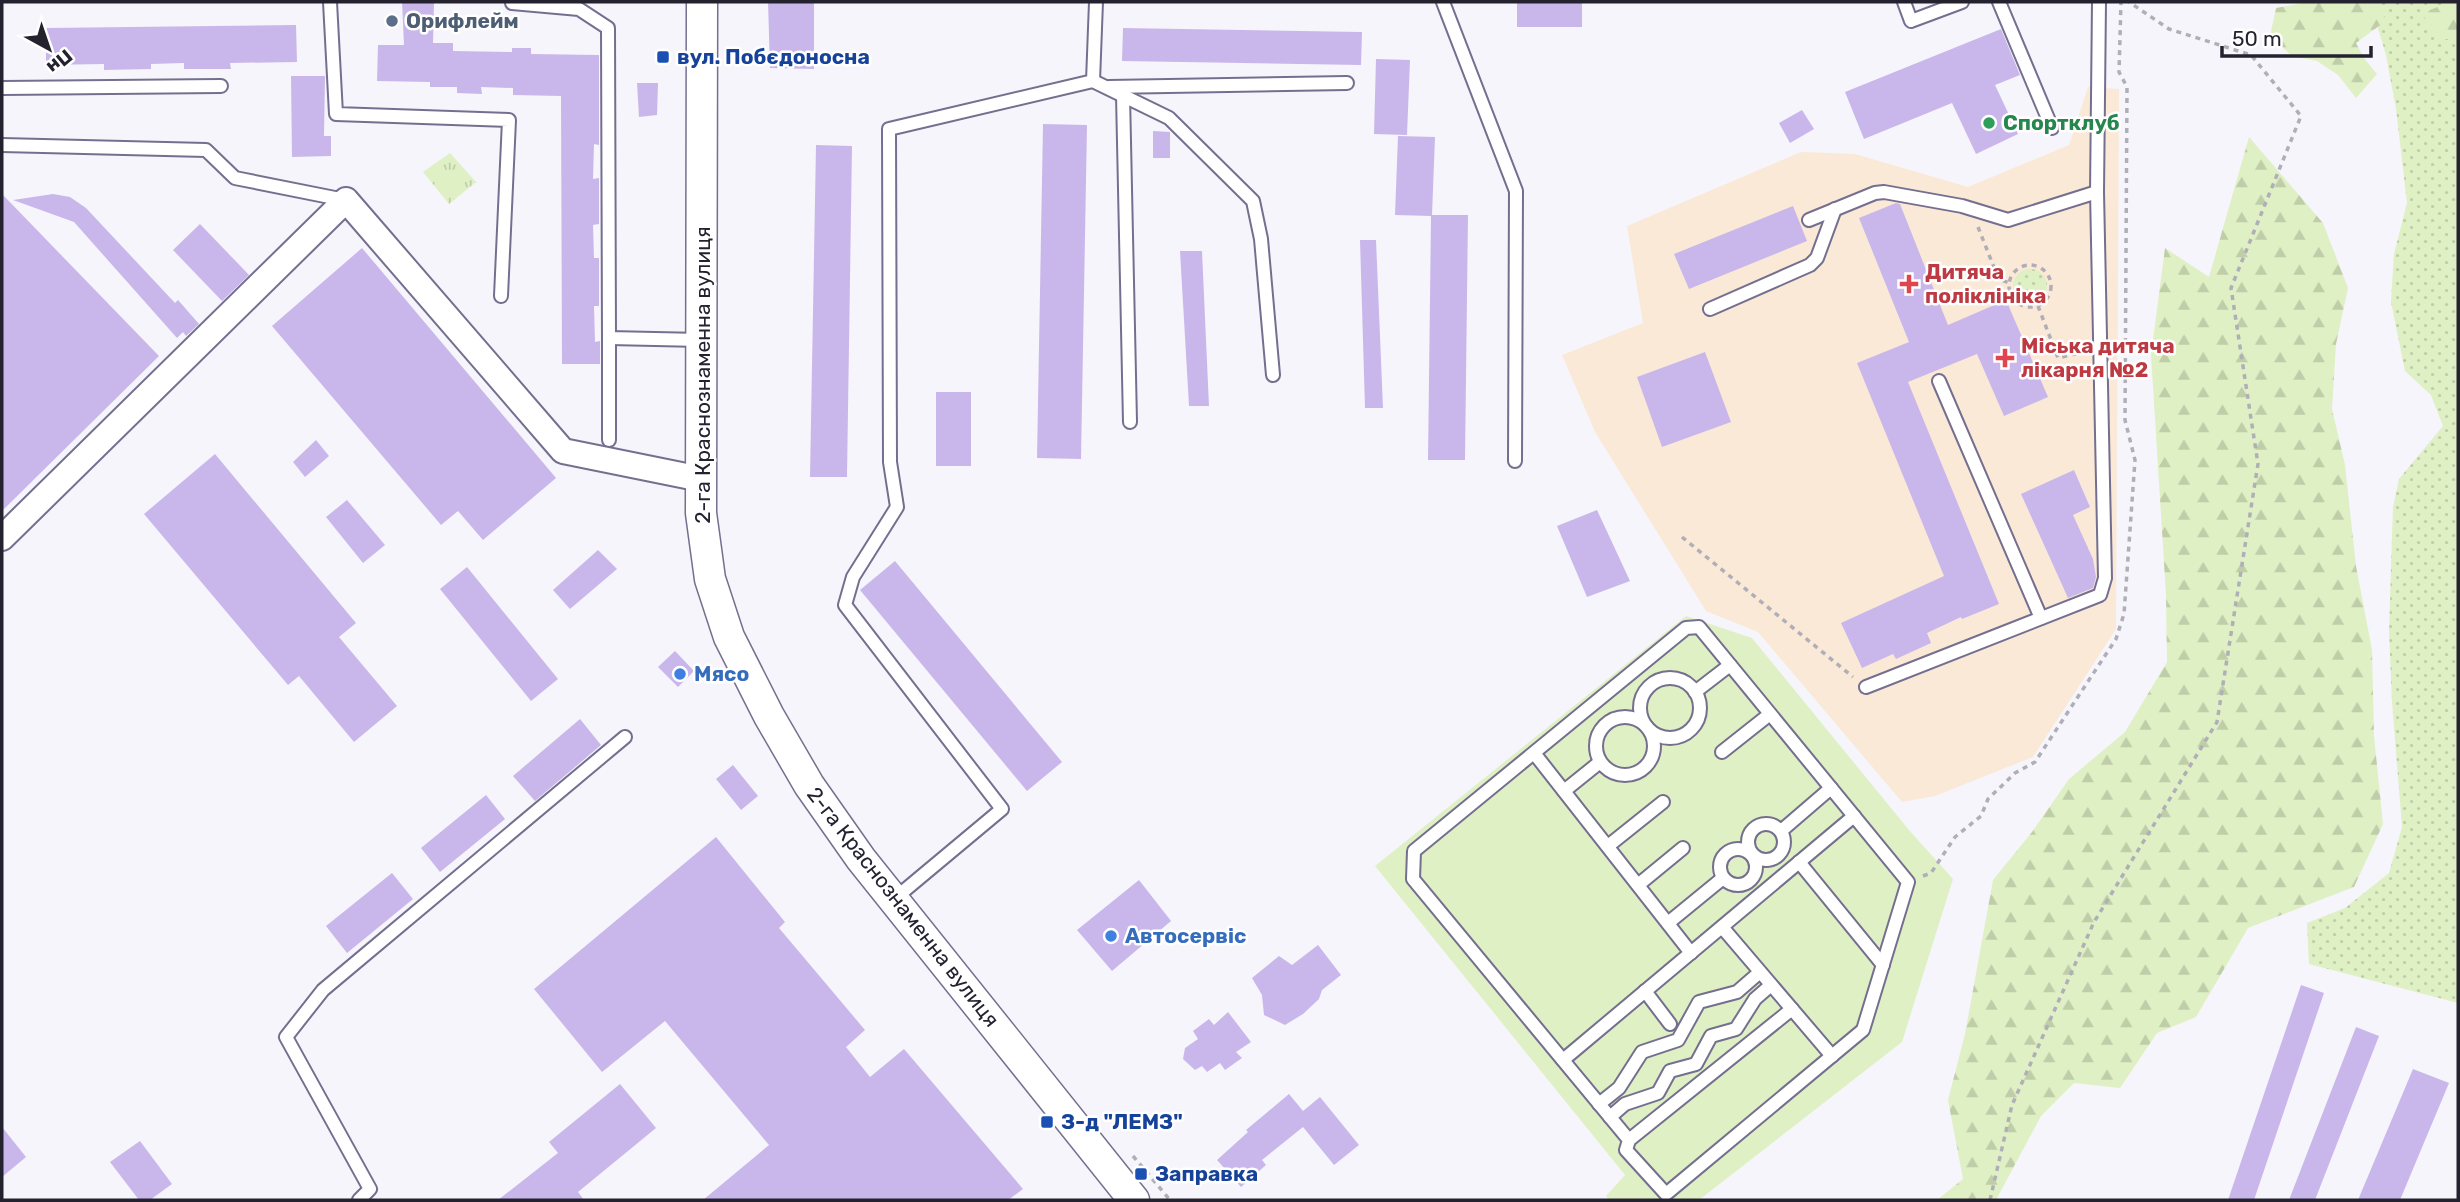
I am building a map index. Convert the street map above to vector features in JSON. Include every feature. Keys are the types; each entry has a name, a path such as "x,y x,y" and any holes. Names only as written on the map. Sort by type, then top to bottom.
{"street":[{"name":"2-га Краснознаменна вулиця","path":"702,2 701,513 710,579 729,637 769,716 809,785 860,859 1134,1200"},
{"path":"2,538 346,200 563,451 701,479"}],"lane":[{"path":"330,2 336,114 509,120 501,296"},
{"path":"1093,81 1096,2"},
{"path":"1443,2 1516,191 1515,461"},
{"path":"1904,2 1911,21 1962,2"},
{"path":"1999,2 2052,128"},
{"path":"1866,687 2100,595 2105,578 2097,192 2099,2"},
{"path":"512,3 579,9 608,28 609,440"},
{"path":"893,900 1002,808 845,605 853,577 897,507 890,462 889,129 1093,81 1169,118 1253,201 1261,239 1273,375"},
{"path":"1105,87 1347,83"},
{"path":"2,88 221,86"},
{"path":"1123,95 1130,422"},
{"path":"2,145 206,150 235,178 346,200"},
{"path":"1809,220 1875,193 1884,192 1962,206 2008,220 2097,192"},
{"path":"1710,309 1810,265 1818,258 1835,209"},
{"path":"609,338 701,340"},
{"path":"1939,381 2041,618"},
{"path":"1629,1140 1413,879 1414,851 1686,628 1699,627 1908,883 1863,1030 1665,1197 1626,1150 1629,1140 1792,1009"},
{"path":"1695,692 1730,665"},
{"path":"1669,678 1679,680 1695,692 1700,711 1692,729 1676,738 1666,739 1649,730 1642,723 1640,702 1650,685 1669,678"},
{"path":"1723,752 1770,713"},
{"path":"1623,717 1642,723 1649,730 1654,747 1653,756 1641,770 1633,774 1615,774 1600,762 1595,742 1605,725 1623,717"},
{"path":"359,1200 370,1189 286,1037 323,990 625,737"},
{"path":"1534,752 1691,953"},
{"path":"1564,791 1600,762"},
{"path":"1781,831 1831,788"},
{"path":"1608,846 1663,802"},
{"path":"1563,1060 1854,817"},
{"path":"1753,856 1747,845 1754,828 1771,824 1781,831 1784,842 1780,854 1770,860 1764,860 1753,856 1749,852 1737,848 1726,852 1720,862 1721,874 1734,885 1746,883 1755,874 1753,856"},
{"path":"1638,885 1684,848"},
{"path":"1799,862 1883,965"},
{"path":"1668,923 1724,878"},
{"path":"1722,927 1832,1056"},
{"path":"1599,1104 1619,1088 1642,1052 1678,1040 1699,1002 1737,992 1760,972"},
{"path":"1610,1117 1625,1104 1658,1093 1670,1071 1696,1064 1710,1036 1736,1029 1755,999 1771,985"},
{"path":"1645,991 1670,1024"}],"path":[{"path":"1990,1200 2012,1105 2094,922 2217,722 2258,464 2231,288 2301,116 2251,55 2169,29 2129,2"},
{"path":"1978,227 1997,275 2009,283"},
{"path":"2024,265 2039,266 2045,270 2051,290 2038,306 2024,307 2018,304 2010,293 2009,283 2013,273 2024,265"},
{"path":"2038,306 2058,358 2100,348"},
{"path":"1682,537 1866,687"},
{"path":"1125,1147 1170,1200"}],"shaded area":[{"path":"2088,87 2119,89 2116,629 2033,757 1935,796 1902,802 1758,632 1706,611 1595,432 1562,355 1643,323 1627,226 1801,152 1855,154 1968,187 2069,145"}],"green space":[{"path":"2308,2 2371,2 2387,20 2356,43 2377,74 2356,98 2338,75 2317,61 2292,56 2270,36 2276,8"},
{"path":"2370,2 2458,2 2458,1003 2309,964 2307,923 2345,908 2389,873 2402,827 2389,631 2393,507 2399,479 2443,426 2431,395 2405,371 2391,302 2394,254 2407,203 2396,109 2386,55"},
{"path":"2458,2 2458,39 2444,39 2421,14 2444,4"},
{"path":"2249,137 2323,223 2348,288 2336,344 2332,409 2345,465 2356,566 2372,650 2374,736 2383,824 2354,887 2248,928 2196,1017 2157,1033 2120,1088 2074,1083 2041,1116 1996,1200 1937,1200 1963,1179 1948,1100 1965,1034 1993,880 2032,832 2069,779 2125,732 2167,662 2166,595 2151,355 2165,248 2209,277"},
{"path":"450,153 476,182 449,204 423,172"},
{"path":"2030,269 2042,274 2047,286 2042,298 2030,303 2018,298 2013,286 2018,274"},
{"path":"1686,616 1752,638 1909,830 1953,879 1902,1042 1699,1200 1609,1200 1606,1196 1625,1175 1375,866"}],"building":[{"path":"402,2 434,2 433,43 453,43 453,51 512,52 512,48 531,48 531,54 599,55 599,145 594,144 593,179 599,178 599,224 593,225 594,258 599,258 599,306 594,306 595,342 600,341 600,364 562,364 561,96 513,95 513,88 481,87 482,94 457,93 457,87 430,87 430,82 377,81 378,45 404,45"},
{"path":"768,2 814,2 814,69 770,68"},
{"path":"1517,2 1582,2 1582,27 1517,27"},
{"path":"296,25 297,62 230,63 231,69 184,69 184,63 151,64 151,69 104,70 104,64 46,65 46,28"},
{"path":"1123,28 1362,32 1361,65 1122,61"},
{"path":"2001,29 2020,75 1995,85 2018,134 1976,154 1952,103 1864,139 1845,92"},
{"path":"1376,59 1410,60 1407,135 1374,134"},
{"path":"291,76 325,76 324,136 331,136 331,156 292,157"},
{"path":"637,83 658,83 657,115 639,117"},
{"path":"1802,110 1814,129 1790,143 1779,123"},
{"path":"1043,124 1087,125 1081,459 1037,458"},
{"path":"1153,131 1170,132 1170,158 1153,158"},
{"path":"1398,136 1435,137 1432,215 1468,215 1465,460 1428,460 1431,216 1395,215"},
{"path":"816,145 852,146 847,477 810,477"},
{"path":"2,194 159,356 2,511"},
{"path":"53,194 70,197 86,208 175,303 178,300 199,324 186,336 183,332 177,338 74,222 13,200"},
{"path":"1896,203 1900,204 1948,325 2006,300 2048,397 2004,416 1977,354 1908,382 1999,604 1962,619 1961,617 1927,633 1931,643 1896,659 1893,654 1862,668 1841,623 1944,576 1857,363 1909,342 1859,218"},
{"path":"1793,206 1807,241 1689,289 1674,254"},
{"path":"200,224 249,275 222,301 173,250"},
{"path":"1360,240 1376,240 1383,408 1365,408"},
{"path":"362,248 556,478 483,540 458,511 441,525 272,326"},
{"path":"1180,251 1202,251 1209,406 1189,406"},
{"path":"1705,352 1731,422 1662,447 1637,377"},
{"path":"936,392 971,392 971,466 936,466"},
{"path":"316,440 329,456 305,477 293,462"},
{"path":"215,454 356,623 339,637 397,706 354,742 299,676 288,685 144,514"},
{"path":"2074,470 2090,507 2073,515 2093,559 2096,577 2093,588 2068,598 2021,494"},
{"path":"347,500 385,545 363,563 326,517"},
{"path":"1597,510 1630,581 1587,597 1557,526"},
{"path":"598,550 617,569 570,609 553,590"},
{"path":"895,561 1062,762 1027,791 860,590"},
{"path":"467,567 558,679 531,701 440,589"},
{"path":"675,651 694,671 678,687 658,667"},
{"path":"580,719 601,745 535,801 513,776"},
{"path":"733,765 758,796 741,810 716,779"},
{"path":"486,795 505,819 440,872 421,848"},
{"path":"716,837 785,922 779,928 865,1030 846,1047 870,1077 904,1049 1023,1189 1008,1200 703,1200 769,1145 665,1021 602,1072 534,989"},
{"path":"392,873 413,899 347,953 326,926"},
{"path":"1139,880 1171,921 1112,971 1077,930"},
{"path":"1318,945 1341,975 1322,990 1319,999 1303,1014 1285,1025 1264,1015 1262,995 1252,978 1279,956 1292,965"},
{"path":"2301,985 2324,993 2254,1200 2228,1200"},
{"path":"1228,1012 1251,1042 1236,1052 1242,1058 1225,1070 1220,1063 1207,1072 1202,1066 1195,1070 1183,1059 1185,1048 1198,1039 1193,1031 1209,1019 1214,1025"},
{"path":"2356,1027 2379,1036 2315,1200 2289,1200"},
{"path":"2413,1069 2449,1083 2400,1200 2358,1200"},
{"path":"620,1084 656,1128 578,1192 584,1200 498,1200 558,1153 549,1142"},
{"path":"1289,1094 1303,1111 1320,1097 1359,1145 1334,1165 1303,1127 1262,1160 1266,1165 1241,1187 1217,1160 1248,1132 1246,1130"},
{"path":"2,1127 26,1157 2,1177"},
{"path":"140,1141 172,1184 150,1200 139,1200 110,1162"}],"place":[{"name":"Орифлейм","path":"392,21"},
{"name":"вул. Побєдоносна","path":"663,57"},
{"name":"Спортклуб","path":"1989,123"},
{"name":"Дитяча поліклініка","path":"1909,284"},
{"name":"Міська дитяча лікарня №2","path":"2005,358"},
{"name":"Мясо","path":"680,674"},
{"name":"Автосервіс","path":"1111,936"},
{"name":"З-д \"ЛЕМЗ\"","path":"1047,1122"},
{"name":"Заправка","path":"1141,1174"}]}
